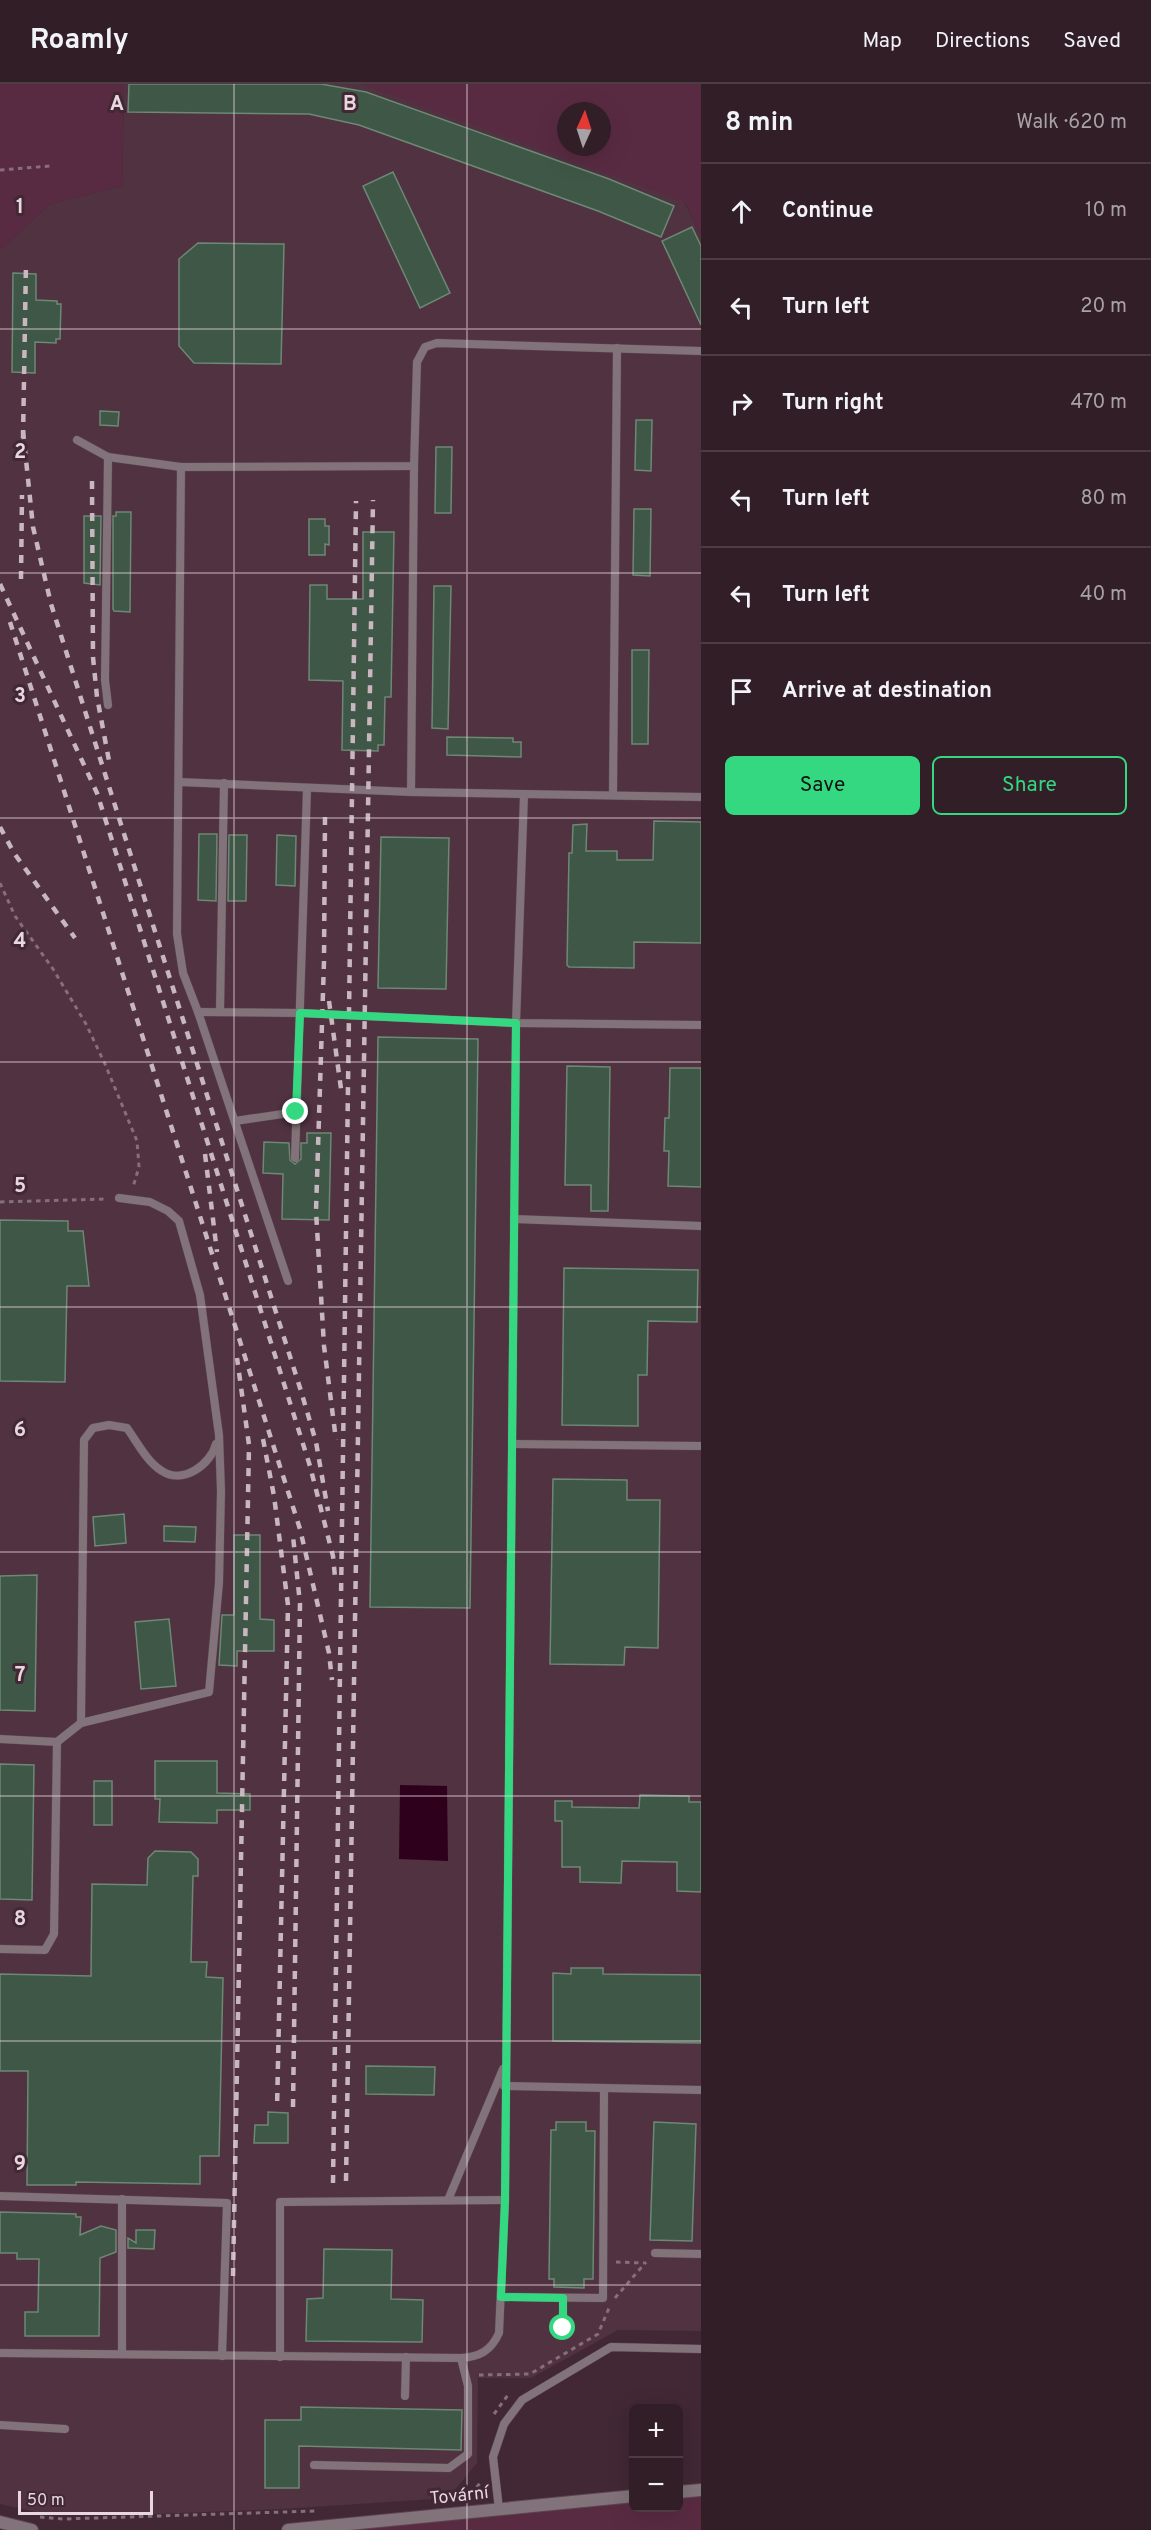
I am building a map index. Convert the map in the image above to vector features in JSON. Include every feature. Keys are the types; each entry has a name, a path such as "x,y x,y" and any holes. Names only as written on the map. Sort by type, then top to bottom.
{"street":[{"path":"683,2492 701,2490"},
{"name":"Tovární","path":"288,2530 629,2496"},
{"path":"0,2522 32,2530"}],"lane":[{"path":"411,792 417,362 425,347 437,343 701,351"},
{"path":"613,794 617,348"},
{"path":"77,440 108,458 181,467 414,466"},
{"path":"108,458 105,680 108,705"},
{"path":"181,467 177,934 183,973 288,1281"},
{"path":"179,782 411,792 701,797"},
{"path":"220,1011 224,783"},
{"path":"295,1158 307,789"},
{"path":"0,2353 461,2358 476,2357 495,2343 499,2333 505,2200 504,2086 516,1023 524,795"},
{"path":"198,1012 300,1013 516,1023 701,1025"},
{"path":"235,1121 296,1112"},
{"path":"0,1739 57,1742 81,1723 209,1692 219,1583 221,1491 219,1435 200,1295 179,1221 168,1211 150,1202 119,1198"},
{"path":"514,1219 701,1226"},
{"path":"81,1723 84,1440 93,1428 109,1425 127,1428 151,1462 163,1473 182,1474 200,1468 214,1453 219,1435"},
{"path":"512,1444 701,1446"},
{"path":"0,1949 45,1950 54,1934 57,1742"},
{"path":"448,2200 505,2064"},
{"path":"504,2086 701,2090"},
{"path":"501,2297 603,2298 604,2088"},
{"path":"0,2196 227,2203 222,2356"},
{"path":"122,2199 122,2354"},
{"path":"280,2357 280,2202 505,2200"},
{"path":"655,2253 701,2254"},
{"path":"563,2298 563,2328"},
{"path":"499,2510 493,2457 504,2424 522,2400 611,2347 701,2349"},
{"path":"405,2397 406,2358"},
{"path":"314,2465 449,2468 459,2461 468,2454 468,2386 461,2358"},
{"path":"0,2425 65,2429"}],"path":[{"path":"0,170 50,166"},
{"path":"0,883 15,916 53,969 86,1024 137,1141 139,1167 134,1186 119,1198 0,1202"},
{"path":"603,2262 644,2263"}],"shaded area":[{"path":"0,84 124,84 122,186 50,204 0,250"},
{"path":"124,84 362,84 557,154 557,156 563,156 683,199 701,236 701,2331 618,2330 531,2378 478,2378 477,2463 448,2498 283,2509 130,2515 49,2515 0,2504 0,250 50,204 122,186"},
{"path":"362,84 701,84 701,236 685,202 559,156 611,156 611,102 557,102 557,155"},
{"path":"400,1785 447,1786 448,1861 399,1859"},
{"path":"701,2490 701,2530 288,2530 629,2496 629,2512 683,2512 683,2492"}],"building":[{"path":"129,84 321,84 366,92 609,179 674,206 661,237 598,211 359,125 309,114 128,112"},
{"path":"393,172 450,293 420,308 363,186"},
{"path":"692,227 701,246 701,325 662,241"},
{"path":"198,243 284,244 281,364 194,363 179,346 179,259"},
{"path":"13,273 36,274 36,300 57,301 57,304 61,304 60,339 56,339 56,343 35,342 35,373 12,372"},
{"path":"100,411 119,412 118,426 100,425"},
{"path":"636,420 652,420 651,471 635,470"},
{"path":"436,447 452,447 451,513 435,513"},
{"path":"634,509 651,509 650,576 633,575"},
{"path":"116,512 131,512 130,612 113,609 113,516 116,516"},
{"path":"84,516 101,516 100,585 84,583"},
{"path":"309,519 325,519 325,526 329,526 329,545 325,544 325,555 309,555"},
{"path":"363,532 394,532 391,697 385,697 384,745 378,745 378,751 342,750 343,681 309,680 310,585 327,585 327,599 363,599"},
{"path":"434,586 451,586 448,729 432,728"},
{"path":"632,650 649,650 648,744 632,744"},
{"path":"447,737 513,738 513,742 521,742 521,757 447,755"},
{"path":"654,821 701,822 701,943 634,942 634,968 569,967 567,965 569,853 572,853 573,825 587,824 586,851 617,851 617,860 653,860"},
{"path":"199,834 217,834 216,901 198,900"},
{"path":"229,835 247,835 246,901 228,901"},
{"path":"277,835 296,836 295,886 276,885"},
{"path":"381,837 449,838 446,989 378,988"},
{"path":"378,1037 478,1039 470,1608 370,1607"},
{"path":"567,1066 610,1067 608,1211 591,1211 591,1185 565,1185"},
{"path":"670,1068 701,1068 701,1187 668,1186 669,1151 664,1151 665,1118 669,1118"},
{"path":"307,1133 331,1133 329,1220 282,1219 283,1174 263,1173 264,1142 289,1143 290,1160 295,1164 301,1159 301,1143 307,1143"},
{"path":"0,1220 68,1221 68,1231 83,1231 89,1286 67,1286 65,1382 0,1381"},
{"path":"564,1268 698,1270 697,1322 648,1321 647,1375 638,1375 638,1426 562,1425"},
{"path":"553,1479 627,1480 627,1500 660,1500 658,1648 625,1647 624,1665 550,1664"},
{"path":"124,1514 126,1543 95,1546 93,1517"},
{"path":"164,1526 196,1527 195,1542 164,1541"},
{"path":"234,1535 260,1535 260,1619 274,1620 274,1651 237,1651 237,1666 219,1665 222,1615 234,1615"},
{"path":"37,1575 35,1711 0,1710 0,1576"},
{"path":"169,1619 176,1686 141,1689 135,1622"},
{"path":"155,1761 217,1761 217,1793 250,1794 250,1810 217,1810 217,1823 159,1822 160,1799 155,1799"},
{"path":"0,1764 34,1765 32,1900 0,1899"},
{"path":"94,1781 112,1781 112,1825 94,1825"},
{"path":"640,1795 689,1796 689,1802 701,1802 701,1892 677,1891 677,1862 622,1861 621,1883 580,1882 580,1867 562,1867 562,1821 555,1821 555,1801 572,1801 572,1807 639,1808"},
{"path":"155,1851 191,1852 198,1859 198,1876 193,1876 191,1962 207,1962 206,1977 223,1978 219,2156 200,2156 200,2184 76,2182 76,2185 27,2185 28,2071 0,2071 0,1974 91,1976 92,1884 147,1885 148,1858"},
{"path":"571,1968 603,1968 603,1974 701,1975 701,2043 553,2041 553,1973 571,1974"},
{"path":"366,2066 435,2067 434,2095 366,2094"},
{"path":"268,2112 288,2113 288,2143 254,2143 255,2125 268,2125"},
{"path":"556,2122 586,2122 586,2131 595,2131 593,2279 584,2279 584,2288 554,2287 554,2279 549,2279 551,2130 556,2130"},
{"path":"654,2122 696,2124 692,2241 650,2240"},
{"path":"0,2212 76,2214 76,2217 81,2217 80,2235 101,2226 116,2230 116,2252 100,2258 99,2336 25,2336 25,2312 38,2312 39,2259 17,2259 17,2253 0,2253"},
{"path":"136,2230 155,2230 154,2249 128,2248 128,2238 136,2243"},
{"path":"324,2249 392,2250 391,2299 423,2300 422,2342 306,2341 307,2299 323,2298"},
{"path":"301,2407 462,2410 461,2450 299,2446 299,2488 265,2488 265,2420 301,2420"}],"railway":[{"path":"23,438 26,263"},
{"path":"23,431 33,527 51,604 301,1391 316,1442 328,1511"},
{"path":"92,481 93,657 97,697 110,766"},
{"path":"21,579 22,495"},
{"path":"346,2181 373,500"},
{"path":"333,2183 356,501"},
{"path":"0,584 97,793 310,1466 333,1556 335,1577"},
{"path":"10,622 300,1529 329,1653 332,1680"},
{"path":"325,817 324,961 316,1211 324,1346 336,1440"},
{"path":"0,827 14,853 75,938"},
{"path":"329,1001 342,1096"},
{"path":"205,1154 217,1252"},
{"path":"233,2276 249,1445 237,1358"},
{"path":"263,1439 274,1496 288,1605 277,2109"},
{"path":"293,1536 300,1604 293,2107"}],"route":[{"path":"296,1112 300,1013 516,1023 504,2086 505,2200 501,2297 563,2298 563,2328"}]}
